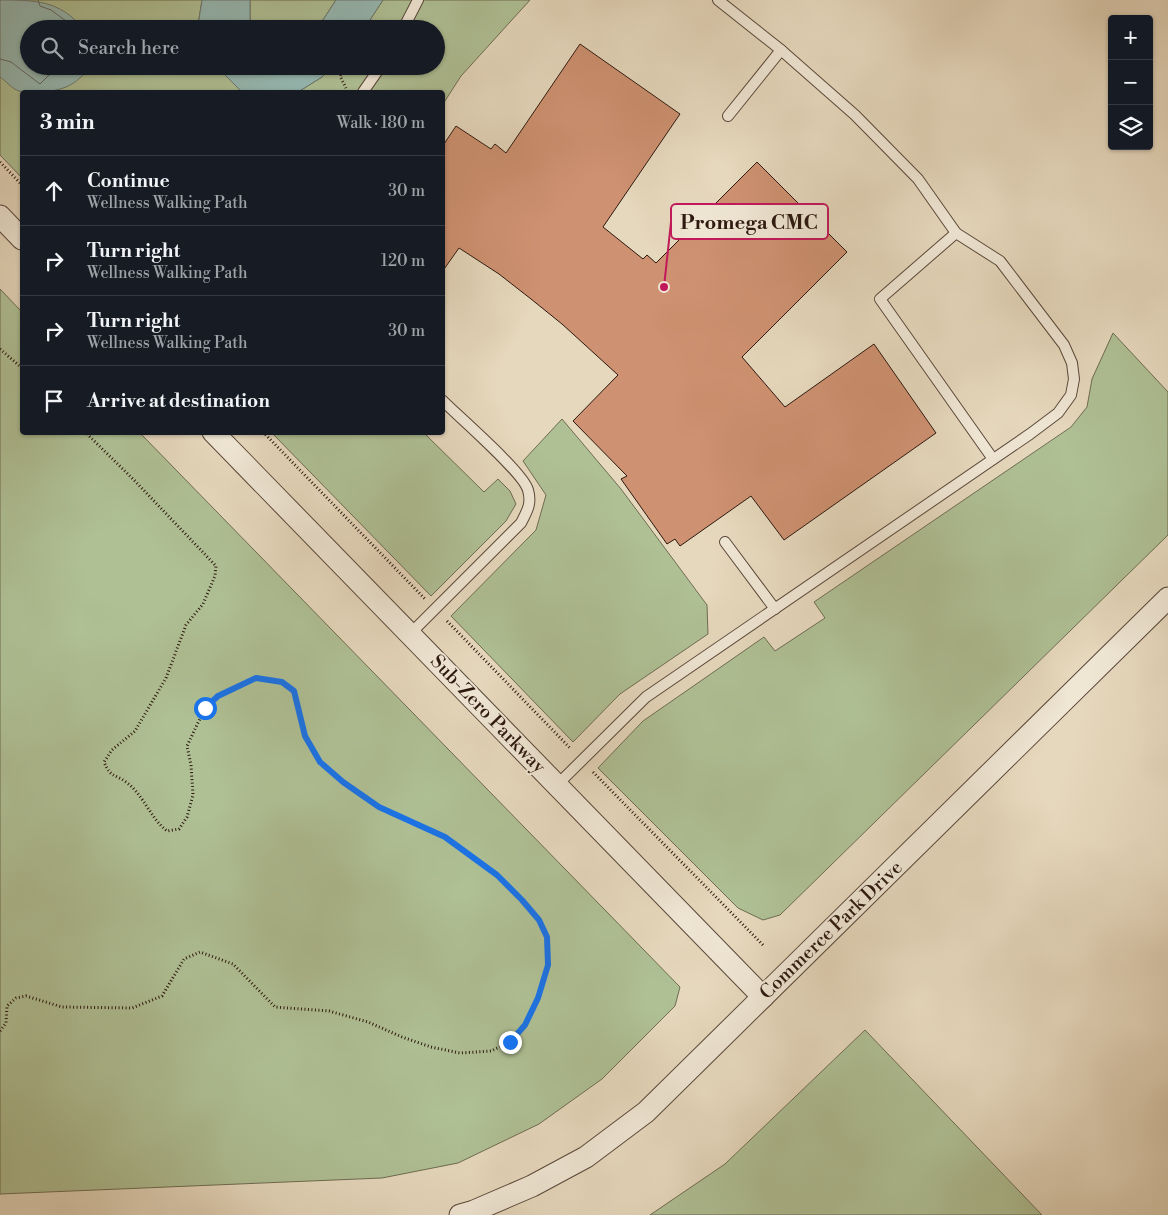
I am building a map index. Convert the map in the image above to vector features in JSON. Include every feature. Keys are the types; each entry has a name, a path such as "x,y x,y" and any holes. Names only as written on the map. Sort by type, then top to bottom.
{"street":[{"path":"0,216 20,237"},
{"name":"Sub-Zero Parkway","path":"216,435 763,997"},
{"name":"Commerce Park Drive","path":"460,1215 474,1211 532,1186 586,1157 646,1112 1168,598"}],"lane":[{"path":"408,20 418,0"},
{"path":"557,785 646,697 994,460 1058,413 1071,395 1074,379 1072,363 1064,346 1000,262 956,233 918,179 855,115 781,50 718,0"},
{"path":"728,116 781,50"},
{"path":"364,90 375,75"},
{"path":"956,233 880,299 994,460"},
{"path":"410,634 521,523 530,505 528,489 516,472 445,403"},
{"path":"725,542 775,609"}],"path":[{"path":"340,75 350,90"},
{"path":"0,162 20,183"},
{"path":"0,349 20,366"},
{"path":"0,1031 6,1023 7,1006 16,998 26,996 62,1007 132,1008 162,996 184,959 200,952 233,964 275,1008 329,1011 368,1022 430,1047 460,1053 491,1050 510,1042 525,1025 538,998 548,965 547,937 539,920 497,875 445,837 379,807 343,782 320,762 305,736 294,691 282,682 256,678 218,696 205,708 187,746 191,765 193,795 187,817 179,829 167,832 158,824 138,793 126,782 109,774 104,762 112,750 135,731 166,678 186,626 203,604 215,576 216,566 88,435"},
{"path":"266,435 762,945"}],"green space":[{"path":"0,0 202,0 199,20 20,20 20,75 225,75 240,90 20,90 20,176 0,155"},
{"path":"250,0 336,0 323,20 250,19"},
{"path":"383,0 530,0 461,76 445,101 445,90 301,90 324,75 445,75 445,20 370,20"},
{"path":"0,289 20,310 20,435 142,435 680,987 675,1006 602,1079 539,1124 458,1163 382,1178 0,1194"},
{"path":"1113,333 1168,392 1168,535 780,915 763,920 738,908 598,768 643,721 764,637 775,651 825,618 814,602 1071,427 1087,407 1092,379"},
{"path":"562,419 621,489 707,605 708,634 620,694 573,742 451,616 536,530 546,495 523,461"},
{"path":"274,435 426,435 484,492 498,479 510,491 516,504 506,521 431,596"},
{"path":"865,1030 1042,1215 650,1215 725,1164"}],"water":[{"path":"0,0 24,0 46,4 56,7 75,20 20,20 20,75 83,75 79,79 66,87 56,90 20,90 20,92 0,77"},
{"path":"202,0 250,0 250,20 199,20"},
{"path":"336,0 383,0 370,20 323,20"},
{"path":"225,75 324,75 301,90 240,90"}],"building":[{"path":"580,44 680,114 603,227 643,259 647,255 656,263 757,162 847,252 742,357 785,407 874,344 936,433 784,540 751,496 680,546 675,539 667,544 621,479 627,476 573,421 618,375 562,324 531,299 499,274 459,248 445,268 445,142 456,126 491,149 495,144 506,153"}],"place":[{"name":"Promega CMC","path":"664,287"}],"route":[{"path":"205,708 218,696 256,678 282,682 294,691 305,736 320,762 343,782 379,807 445,837 497,875 522,900 539,920 547,937 548,965 538,998 525,1025 510,1042"}]}
